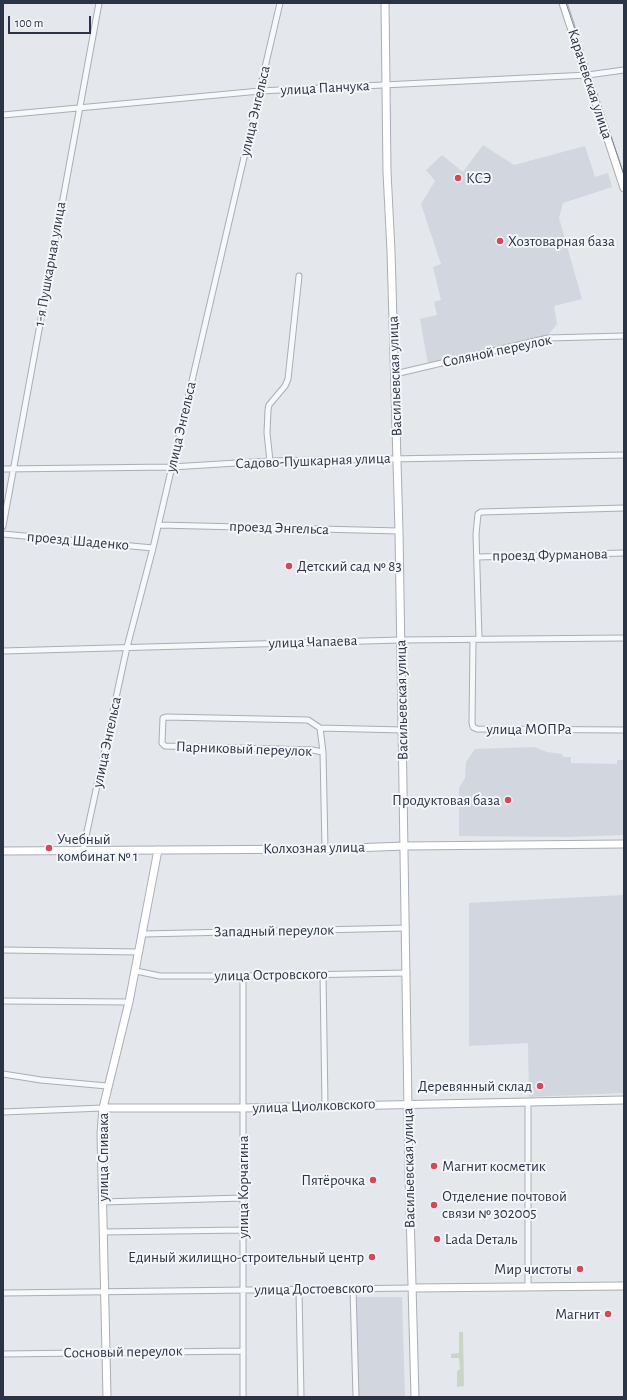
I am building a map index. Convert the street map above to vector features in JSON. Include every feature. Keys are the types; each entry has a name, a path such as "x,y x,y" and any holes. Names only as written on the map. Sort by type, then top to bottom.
{"main road":[{"name":"Васильевская улица","path":"385,3 385,86 399,531 408,1103 415,1397"},
{"name":"Карачевская улица","path":"563,3 624,188"},
{"name":"Колхозная улица","path":"3,851 325,849 404,846 624,844"},
{"name":"улица Спивака","path":"107,1397 102,1202 102,1108 136,971 158,850"},
{"name":"улица Циолковского","path":"102,1108 243,1108 408,1103 624,1100"},
{"name":"улица Достоевского","path":"412,1288 624,1286"}],"street":[{"name":"1-я Пушкарная улица","path":"3,526 78,109 99,3"},
{"name":"улица Энгельса","path":"84,850 127,648 154,548 280,3"},
{"name":"улица Панчука","path":"3,115 260,91 588,75 624,70"},
{"path":"270,461 266,433 268,410 269,405 285,386 288,379 300,276"},
{"name":"Соляной переулок","path":"395,374 548,338 624,336"},
{"name":"Садово-Пушкарная улица","path":"3,469 172,467 270,461 624,455"},
{"path":"476,639 477,518 481,512 624,508"},
{"name":"проезд Энгельса","path":"159,525 399,531"},
{"name":"проезд Шаденко","path":"3,534 154,548"},
{"name":"проезд Фурманова","path":"477,556 624,554"},
{"name":"улица Чапаева","path":"3,650 401,640 624,638"},
{"name":"улица МОПРа","path":"476,639 473,727 477,729 624,730"},
{"name":"Парниковый переулок","path":"320,728 308,720 166,717 162,721 162,743 165,746 312,750 323,752 325,849"},
{"path":"323,752 320,728 403,730"},
{"name":"Западный переулок","path":"143,934 406,928"},
{"path":"3,950 139,952"},
{"name":"улица Островского","path":"136,971 160,976 406,973"},
{"path":"324,975 325,1106"},
{"name":"улица Корчагина","path":"243,976 243,1397"},
{"path":"3,1001 129,1002"},
{"path":"3,1074 41,1080 108,1086"},
{"path":"528,1102 528,1287"},
{"name":"улица Циолковского","path":"3,1112 102,1108"},
{"path":"102,1202 242,1198"},
{"path":"103,1232 243,1230"},
{"path":"353,1288 356,1397"},
{"name":"улица Достоевского","path":"3,1293 104,1290 299,1290 412,1288"},
{"path":"299,1290 302,1397"},
{"name":"Сосновый переулок","path":"3,1354 242,1351"}],"shaded area":[{"name":"Хозтоварная база","path":"483,145 514,165 585,146 595,177 608,173 612,187 563,203 559,218 582,299 554,306 557,324 548,335 428,364 420,319 437,315 434,302 441,300 433,267 441,264 421,204 435,181 426,170 442,155 463,172"},
{"name":"Продуктовая база","path":"534,747 547,752 562,754 563,757 571,757 571,763 617,764 617,760 624,760 624,835 567,837 459,836 459,788 465,778 466,762 475,749"},
{"path":"624,895 624,1093 529,1097 528,1043 469,1046 469,903"},
{"path":"355,1297 402,1297 405,1397 358,1397"}],"green space":[{"path":"459,1332 463,1332 464,1386 457,1387 457,1371 460,1369 459,1358 451,1358 451,1354 459,1353"}],"tram line":[{"path":"566,3 624,175"}],"place":[{"name":"КСЭ","path":"458,178"},
{"name":"Хозтоварная база","path":"500,241"},
{"name":"Детский сад № 83","path":"289,566"},
{"name":"Продуктовая база","path":"508,800"},
{"name":"Учебный комбинат № 1","path":"49,848"},
{"name":"Деревянный склад","path":"540,1086"},
{"name":"Магнит косметик","path":"434,1166"},
{"name":"Пятёрочка","path":"373,1180"},
{"name":"Отделение почтовой связи № 302005","path":"434,1205"},
{"name":"Lada Dеталь","path":"437,1239"},
{"name":"Единый жилищно-строительный центр","path":"372,1257"},
{"name":"Мир чистоты","path":"580,1269"},
{"name":"Магнит","path":"608,1314"}]}
